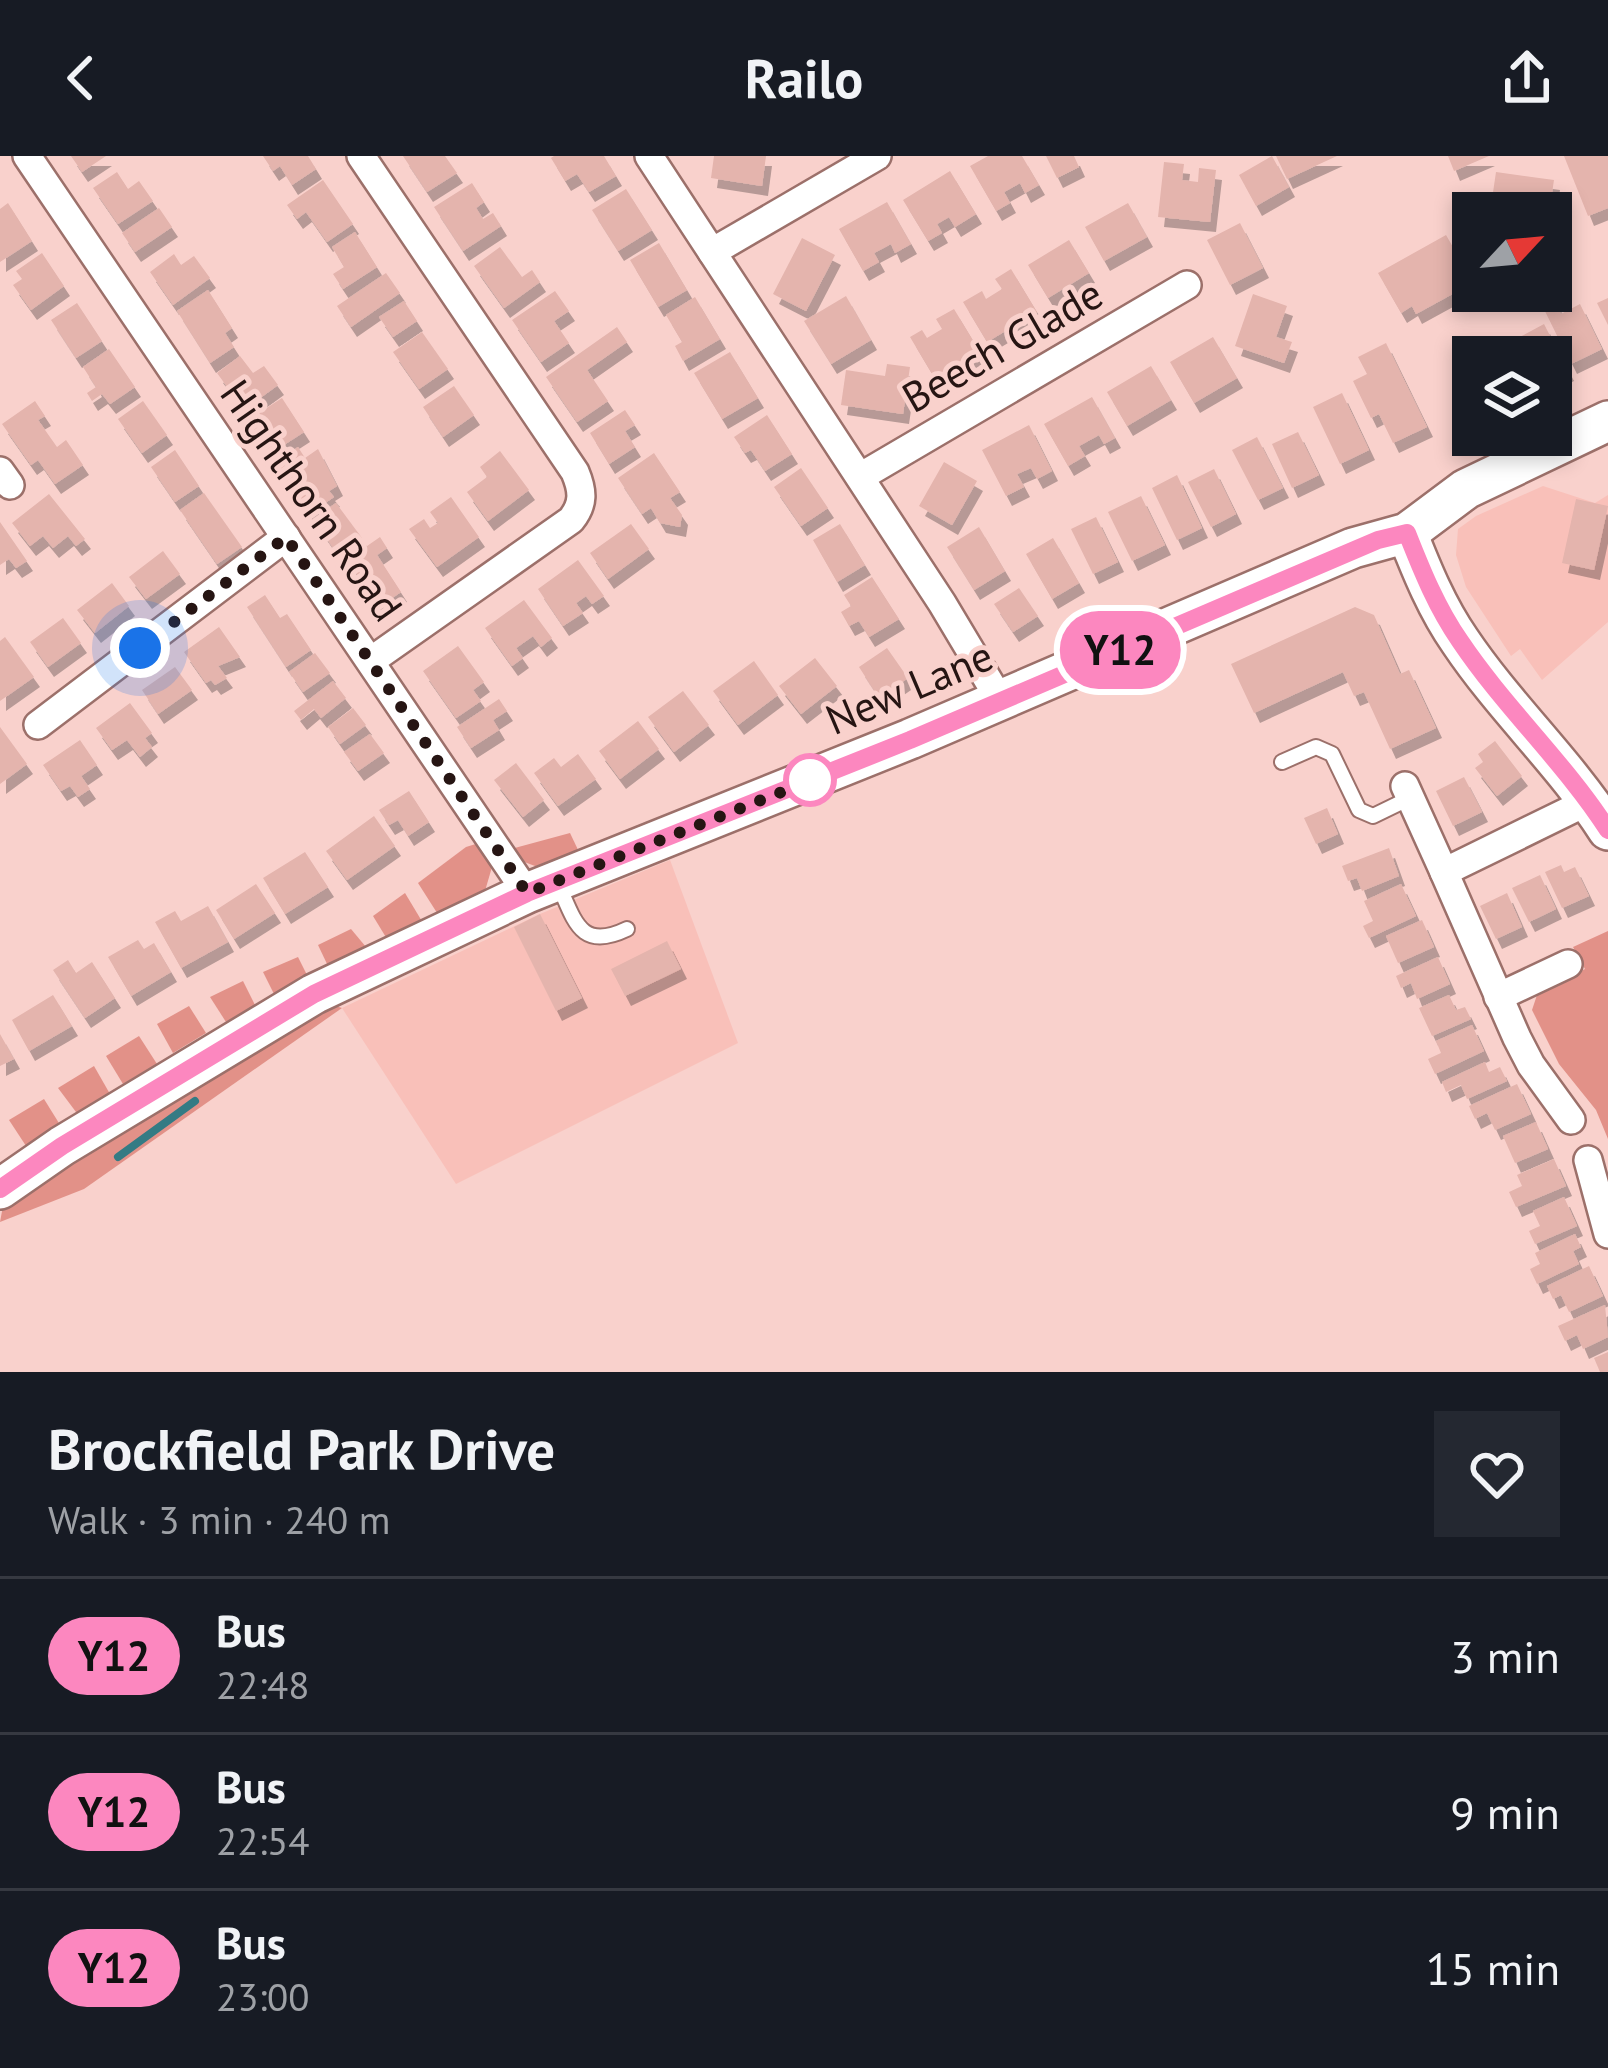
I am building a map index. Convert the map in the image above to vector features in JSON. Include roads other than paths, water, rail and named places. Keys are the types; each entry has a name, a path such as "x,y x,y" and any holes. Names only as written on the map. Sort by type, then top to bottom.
{"street":[{"name":"Highthorn Road","path":"27,156 372,660 542,887"},
{"path":"361,156 575,472 582,497 571,520 372,660"},
{"path":"649,156 1000,700"},
{"path":"712,252 877,156"},
{"name":"Beech Glade","path":"860,477 1187,286"},
{"name":"New Lane","path":"0,1189 62,1146 314,994 542,887 1000,700 1353,548 1407,533 1466,489 1608,421"},
{"path":"1407,533 1435,599 1459,640 1599,815 1444,872"},
{"path":"38,723 286,537"},
{"path":"1407,792 1498,997 1532,1065 1571,1120"},
{"path":"1498,997 1568,964"},
{"path":"1588,1160 1608,1234"}],"lane":[{"path":"1282,762 1316,747 1332,754 1359,810 1373,816 1407,792"},
{"path":"542,887 587,934 610,938 627,929"}],"waterway":[{"path":"118,1157 195,1101"}]}
